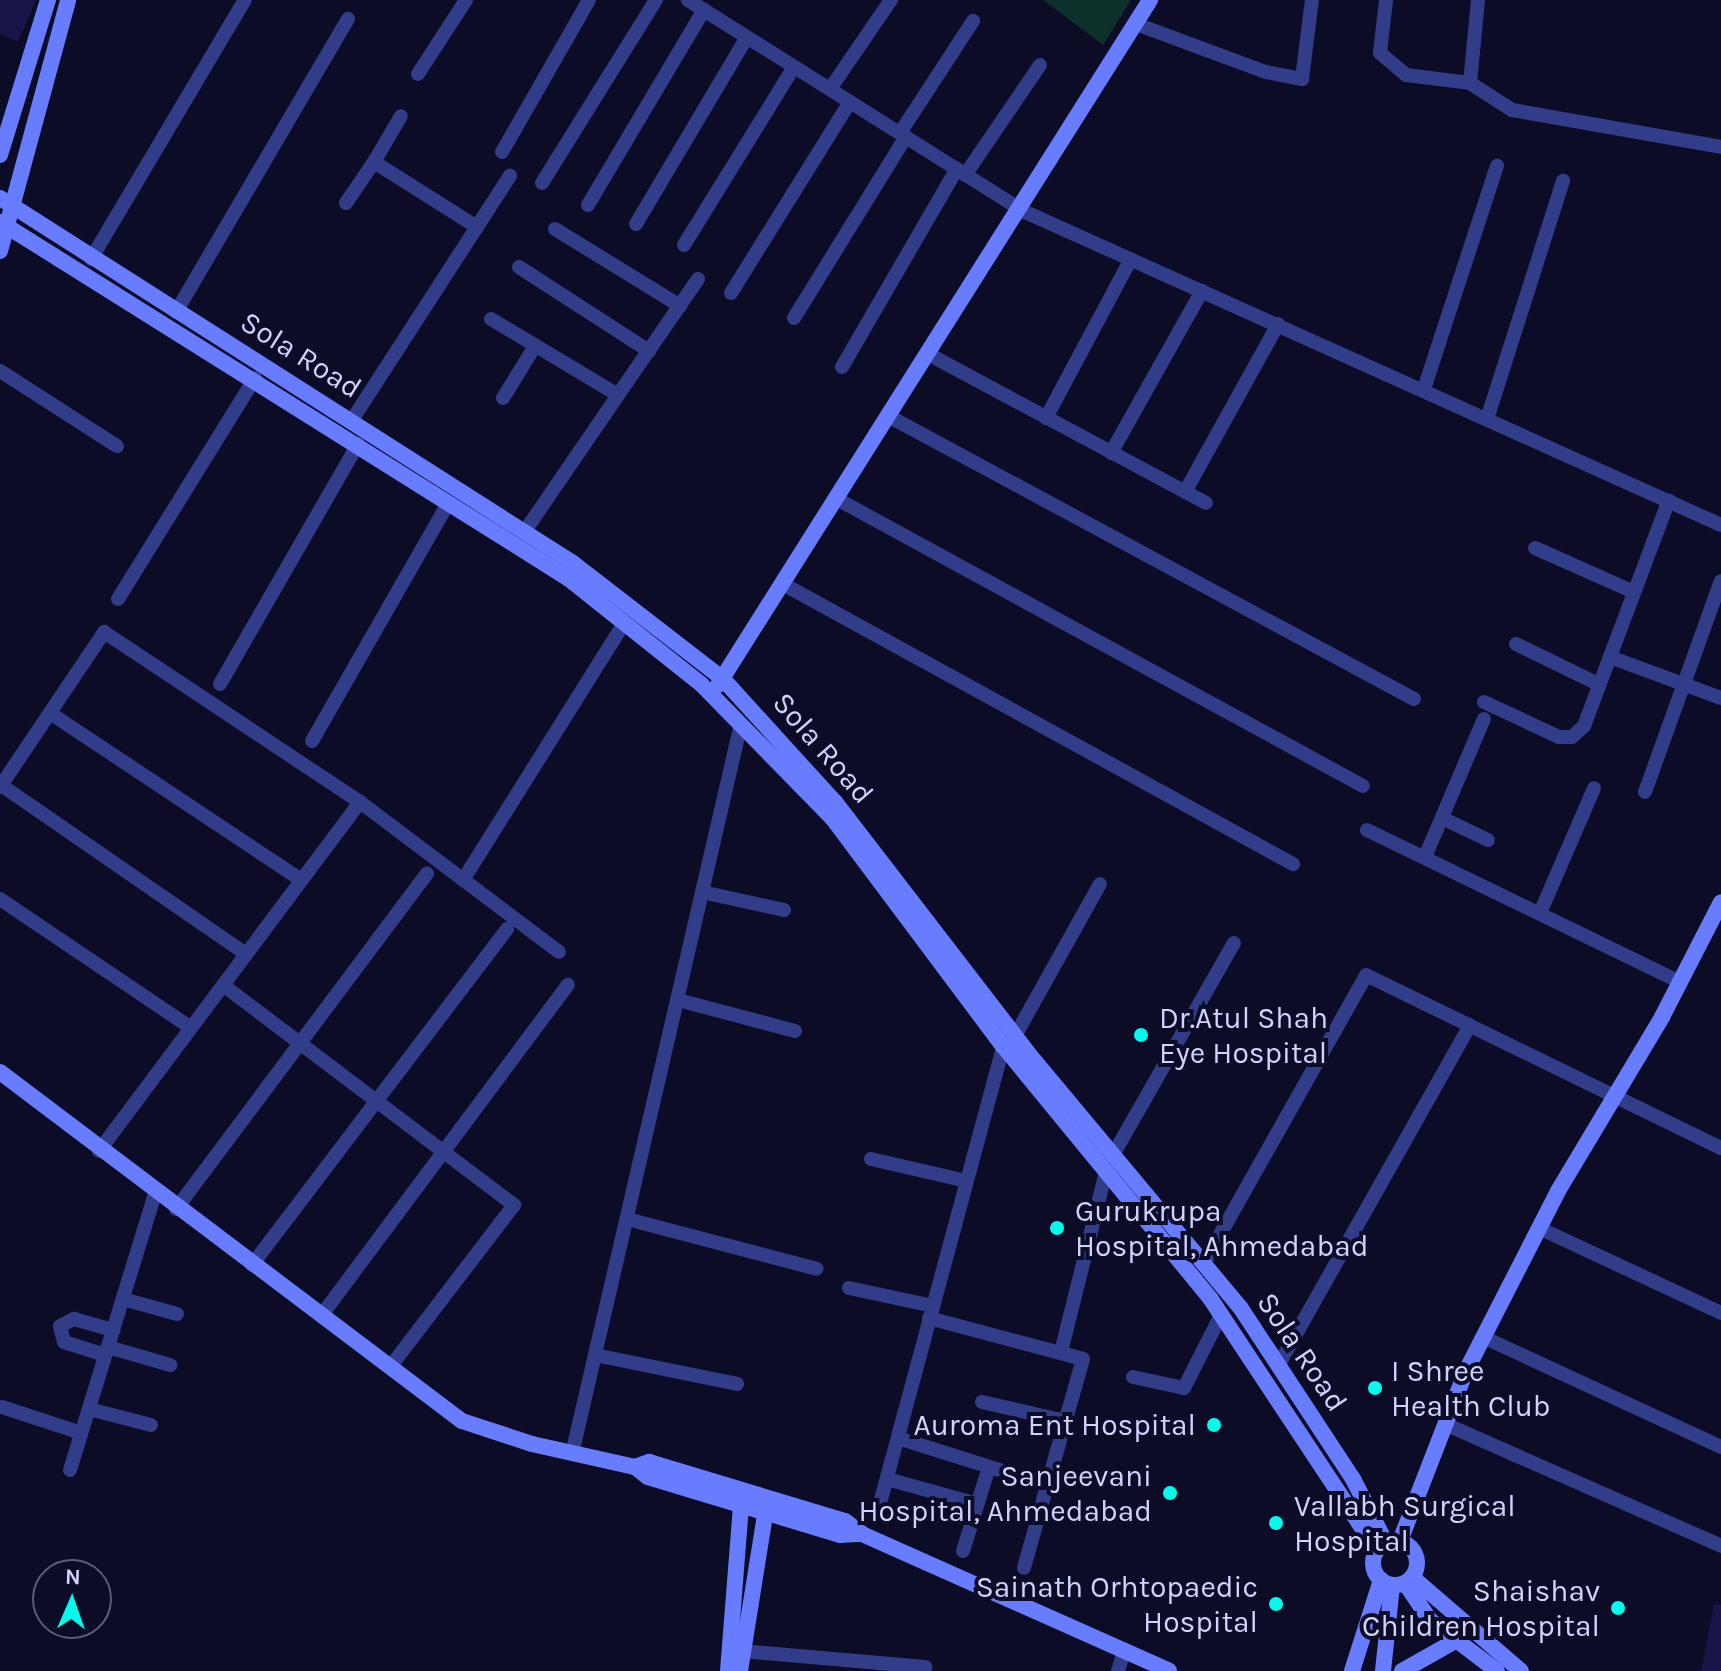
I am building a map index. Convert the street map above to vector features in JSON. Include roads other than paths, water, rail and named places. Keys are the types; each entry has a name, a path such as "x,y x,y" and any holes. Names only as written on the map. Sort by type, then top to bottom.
{"main road":[{"path":"0,155 48,0"},
{"path":"0,251 6,201 68,0"},
{"path":"712,695 1023,211 1150,0"},
{"name":"Sola Road","path":"6,201 91,259 525,531 722,678 835,802 1106,1171 1221,1315 1388,1545"},
{"name":"Sola Road","path":"2,224 255,378 449,502 624,623 712,695 833,819 1009,1041 1113,1155 1204,1263 1278,1366 1353,1479 1388,1545"},
{"path":"1521,1671 1373,1566 1388,1545 1483,1337 1539,1228 1680,982 1721,902"},
{"path":"0,1072 99,1151 462,1421 572,1454 635,1467 648,1477 741,1494 845,1521 862,1534 1169,1671"},
{"path":"728,1671 741,1494"},
{"path":"740,1671 768,1502"},
{"path":"1352,1671 1398,1581 1416,1556 1388,1545"},
{"path":"1398,1581 1430,1620 1497,1671"},
{"path":"1383,1671 1398,1581"},
{"path":"1402,1671 1457,1640"}],"street":[{"path":"91,259 245,0"},
{"path":"418,74 466,0"},
{"path":"502,152 589,0"},
{"path":"542,183 656,0"},
{"path":"688,0 1023,211 1488,416 1721,525"},
{"path":"830,89 891,0"},
{"path":"1136,24 1266,72 1302,79 1312,0"},
{"path":"1386,0 1384,62 1406,75 1470,83 1512,110 1721,147"},
{"path":"1470,83 1478,0"},
{"path":"588,205 704,10"},
{"path":"176,312 348,19"},
{"path":"794,318 973,21"},
{"path":"636,224 747,37"},
{"path":"842,367 961,172 1040,65"},
{"path":"684,245 794,67"},
{"path":"731,293 850,102"},
{"path":"346,203 401,116"},
{"path":"374,162 477,227"},
{"path":"1424,389 1497,166"},
{"path":"352,420 510,176"},
{"path":"1488,416 1563,181"},
{"path":"555,229 680,306"},
{"path":"1046,418 1131,259"},
{"path":"519,267 649,351"},
{"path":"525,531 698,279"},
{"path":"1111,453 1202,291"},
{"path":"491,319 618,395"},
{"path":"1185,492 1278,324"},
{"path":"503,398 535,346"},
{"path":"930,355 1206,503"},
{"path":"0,371 117,446"},
{"path":"118,599 255,378"},
{"path":"890,417 1414,699"},
{"path":"220,684 358,444"},
{"path":"837,499 1363,786"},
{"path":"1484,702 1559,737 1572,737 1584,726 1669,500"},
{"path":"312,741 449,502"},
{"path":"1535,548 1634,592"},
{"path":"1645,792 1721,581"},
{"path":"783,584 1293,864"},
{"path":"463,880 624,623"},
{"path":"246,954 1,786 104,632 360,802 559,952"},
{"path":"1516,644 1600,685"},
{"path":"1610,657 1721,698"},
{"path":"50,713 301,880"},
{"path":"1425,857 1484,719"},
{"path":"572,1454 741,724"},
{"path":"1540,913 1594,788"},
{"path":"99,1151 360,802"},
{"path":"1442,818 1488,840"},
{"path":"1367,830 1680,982"},
{"path":"176,1209 427,874"},
{"path":"879,1507 966,1181 1009,1041 1100,884"},
{"path":"702,892 784,910"},
{"path":"0,899 191,1028"},
{"path":"252,1265 375,1098 507,929"},
{"path":"1113,1155 1234,943"},
{"path":"1204,1263 1366,975 1721,1148"},
{"path":"223,985 514,1205 390,1367"},
{"path":"321,1316 441,1149 568,985"},
{"path":"678,1000 795,1031"},
{"path":"1278,1366 1470,1025"},
{"path":"871,1159 966,1181"},
{"path":"1061,1352 1106,1171"},
{"path":"70,1470 155,1193"},
{"path":"627,1219 817,1269"},
{"path":"1539,1228 1721,1313"},
{"path":"849,1288 1083,1359 1024,1568"},
{"path":"123,1299 177,1314"},
{"path":"1133,1377 1184,1388 1221,1315"},
{"path":"113,1330 74,1319 60,1326 64,1342 170,1365"},
{"path":"1483,1337 1721,1447"},
{"path":"595,1355 737,1384"},
{"path":"982,1402 1065,1421"},
{"path":"2,1407 81,1433"},
{"path":"89,1409 151,1425"},
{"path":"1445,1424 1721,1546"},
{"path":"898,1438 1047,1485"},
{"path":"963,1551 989,1467"},
{"path":"887,1479 978,1504"},
{"path":"742,1651 925,1667"},
{"path":"1118,1671 1124,1651"}],"place":[{"name":"Dr.Atul Shah Eye Hospital","path":"1141,1035"},
{"name":"Gurukrupa Hospital, Ahmedabad","path":"1057,1228"},
{"name":"I Shree Health Club","path":"1375,1388"},
{"name":"Auroma Ent Hospital","path":"1214,1425"},
{"name":"Sanjeevani Hospital, Ahmedabad","path":"1170,1493"},
{"name":"Vallabh Surgical Hospital","path":"1276,1523"},
{"name":"Sainath Orhtopaedic Hospital","path":"1276,1604"},
{"name":"Shaishav Children Hospital","path":"1618,1608"}]}
